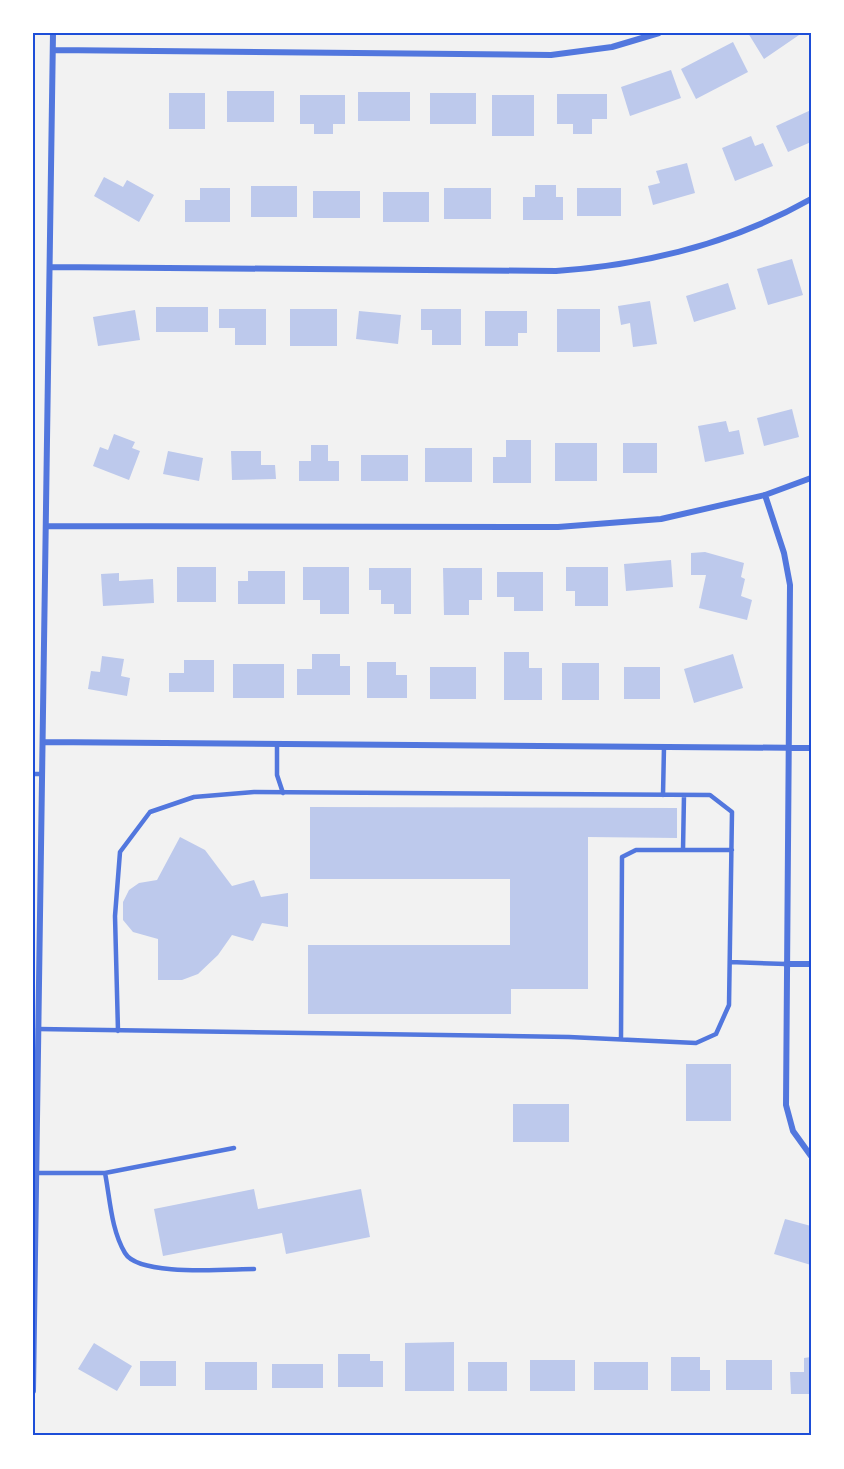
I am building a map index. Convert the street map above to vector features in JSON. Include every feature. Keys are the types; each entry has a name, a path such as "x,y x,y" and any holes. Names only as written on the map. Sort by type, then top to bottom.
{"street":[{"path":"33,1391 53,33"},
{"path":"53,50 551,55 612,47 659,33"},
{"path":"50,267 556,271 594,269 659,258 698,248 773,219 811,199"},
{"path":"46,526 558,527 661,519 765,495 811,478"},
{"path":"765,495 784,553 790,585 786,1105 793,1131 811,1156"},
{"path":"43,742 811,748"},
{"path":"786,964 811,964"}],"lane":[{"path":"277,744 277,775 284,793"},
{"path":"663,795 664,747"},
{"path":"33,774 42,774"},
{"path":"38,1029 696,1042 716,1034 729,1005 732,812 710,795 254,792 194,797 150,812 120,852 115,916 118,1030"},
{"path":"683,850 684,795"},
{"path":"621,1039 622,857 636,850 732,850"},
{"path":"730,962 786,964"},
{"path":"36,1173 105,1173 234,1148"},
{"path":"105,1173 116,1234 125,1255 140,1266 171,1269 254,1269"}],"building":[{"path":"748,33 802,33 764,59"},
{"path":"733,42 748,72 696,99 681,69"},
{"path":"671,70 681,98 630,116 621,87"},
{"path":"227,91 274,91 274,122 227,122"},
{"path":"358,92 410,92 410,121 358,121"},
{"path":"169,93 205,93 205,129 169,129"},
{"path":"430,93 476,93 476,124 430,124"},
{"path":"557,94 607,94 607,119 592,119 592,134 573,134 573,124 557,124"},
{"path":"300,95 345,95 345,124 333,124 333,134 314,134 314,124 300,124"},
{"path":"492,95 534,95 534,136 492,136"},
{"path":"811,110 811,142 788,152 776,126"},
{"path":"751,136 755,146 763,143 773,166 735,181 722,148"},
{"path":"687,163 695,193 653,205 648,186 660,183 656,171"},
{"path":"104,177 123,187 127,180 154,195 139,222 94,196"},
{"path":"535,185 556,185 556,197 563,197 563,220 523,220 523,197 535,197"},
{"path":"251,186 297,186 297,217 251,217"},
{"path":"200,188 230,188 230,222 185,222 185,200 200,200"},
{"path":"444,188 491,188 491,219 444,219"},
{"path":"577,188 621,188 621,216 577,216"},
{"path":"313,191 360,191 360,218 313,218"},
{"path":"383,192 429,192 429,222 383,222"},
{"path":"792,259 803,295 768,305 757,269"},
{"path":"728,283 736,309 694,322 686,296"},
{"path":"650,301 657,344 633,347 630,323 621,325 618,306"},
{"path":"156,307 208,307 208,332 156,332"},
{"path":"219,309 266,309 266,345 235,345 235,328 219,328"},
{"path":"290,309 337,309 337,346 290,346"},
{"path":"421,309 461,309 461,345 432,345 432,330 421,330"},
{"path":"557,309 600,309 600,352 557,352"},
{"path":"135,310 140,340 98,346 93,317"},
{"path":"359,311 401,315 398,344 356,339"},
{"path":"485,311 527,311 527,333 518,333 518,346 485,346"},
{"path":"792,409 799,437 764,446 757,418"},
{"path":"726,421 729,432 739,430 744,454 705,462 698,426"},
{"path":"114,434 135,442 132,448 140,451 129,480 93,466 100,447 108,450"},
{"path":"506,440 531,440 531,483 493,483 493,457 506,457"},
{"path":"555,443 597,443 597,481 555,481"},
{"path":"623,443 657,443 657,473 623,473"},
{"path":"311,445 328,445 328,461 339,461 339,481 299,481 299,461 311,461"},
{"path":"425,448 472,448 472,482 425,482"},
{"path":"168,451 203,458 199,481 163,474"},
{"path":"231,451 261,451 261,465 275,465 276,479 232,480"},
{"path":"361,455 408,455 408,481 361,481"},
{"path":"705,552 744,563 741,577 745,579 741,596 752,600 747,620 699,608 706,575 691,575 691,553"},
{"path":"671,560 673,587 626,591 624,564"},
{"path":"177,567 216,567 216,602 177,602"},
{"path":"303,567 349,567 349,614 320,614 320,600 303,600"},
{"path":"566,567 608,567 608,606 575,606 575,591 566,591"},
{"path":"369,568 411,568 411,614 394,614 394,604 381,604 381,590 369,590"},
{"path":"443,568 482,568 482,600 469,600 469,615 444,615"},
{"path":"248,571 285,571 285,604 238,604 238,581 248,581"},
{"path":"497,572 543,572 543,611 514,611 514,597 497,597"},
{"path":"119,573 119,581 153,579 154,603 103,606 101,574"},
{"path":"504,652 529,652 529,668 542,668 542,700 504,700"},
{"path":"312,654 340,654 340,666 350,666 350,695 297,695 297,669 312,669"},
{"path":"733,654 743,688 694,703 684,669"},
{"path":"102,656 124,659 121,676 130,678 127,696 88,689 91,671 100,672"},
{"path":"184,660 214,660 214,692 169,692 169,673 184,673"},
{"path":"367,662 396,662 396,675 407,675 407,698 367,698"},
{"path":"562,663 599,663 599,700 562,700"},
{"path":"233,664 284,664 284,698 233,698"},
{"path":"430,667 476,667 476,699 430,699"},
{"path":"624,667 660,667 660,699 624,699"},
{"path":"310,807 677,808 677,838 588,837 588,989 511,989 511,1014 308,1014 308,945 510,945 510,879 310,879"},
{"path":"180,837 205,850 232,886 254,880 261,897 288,893 288,927 262,923 253,941 232,935 218,955 198,974 182,980 158,980 158,939 133,932 123,920 123,902 129,890 139,883 157,880"},
{"path":"686,1064 731,1064 731,1121 686,1121"},
{"path":"513,1104 569,1104 569,1142 513,1142"},
{"path":"254,1189 258,1209 361,1189 370,1237 286,1254 282,1233 163,1256 154,1209"},
{"path":"785,1219 811,1226 811,1265 774,1254"},
{"path":"454,1342 454,1391 405,1391 405,1343"},
{"path":"94,1343 132,1366 117,1391 78,1369"},
{"path":"338,1354 370,1354 370,1361 383,1361 383,1387 338,1387"},
{"path":"671,1357 700,1357 700,1370 710,1370 710,1391 671,1391"},
{"path":"811,1357 811,1394 791,1394 790,1372 804,1372 804,1358"},
{"path":"530,1360 575,1360 575,1391 530,1391"},
{"path":"726,1360 772,1360 772,1390 726,1390"},
{"path":"140,1361 176,1361 176,1386 140,1386"},
{"path":"205,1362 257,1362 257,1390 205,1390"},
{"path":"468,1362 507,1362 507,1391 468,1391"},
{"path":"594,1362 648,1362 648,1390 594,1390"},
{"path":"272,1364 323,1364 323,1388 272,1388"}]}
